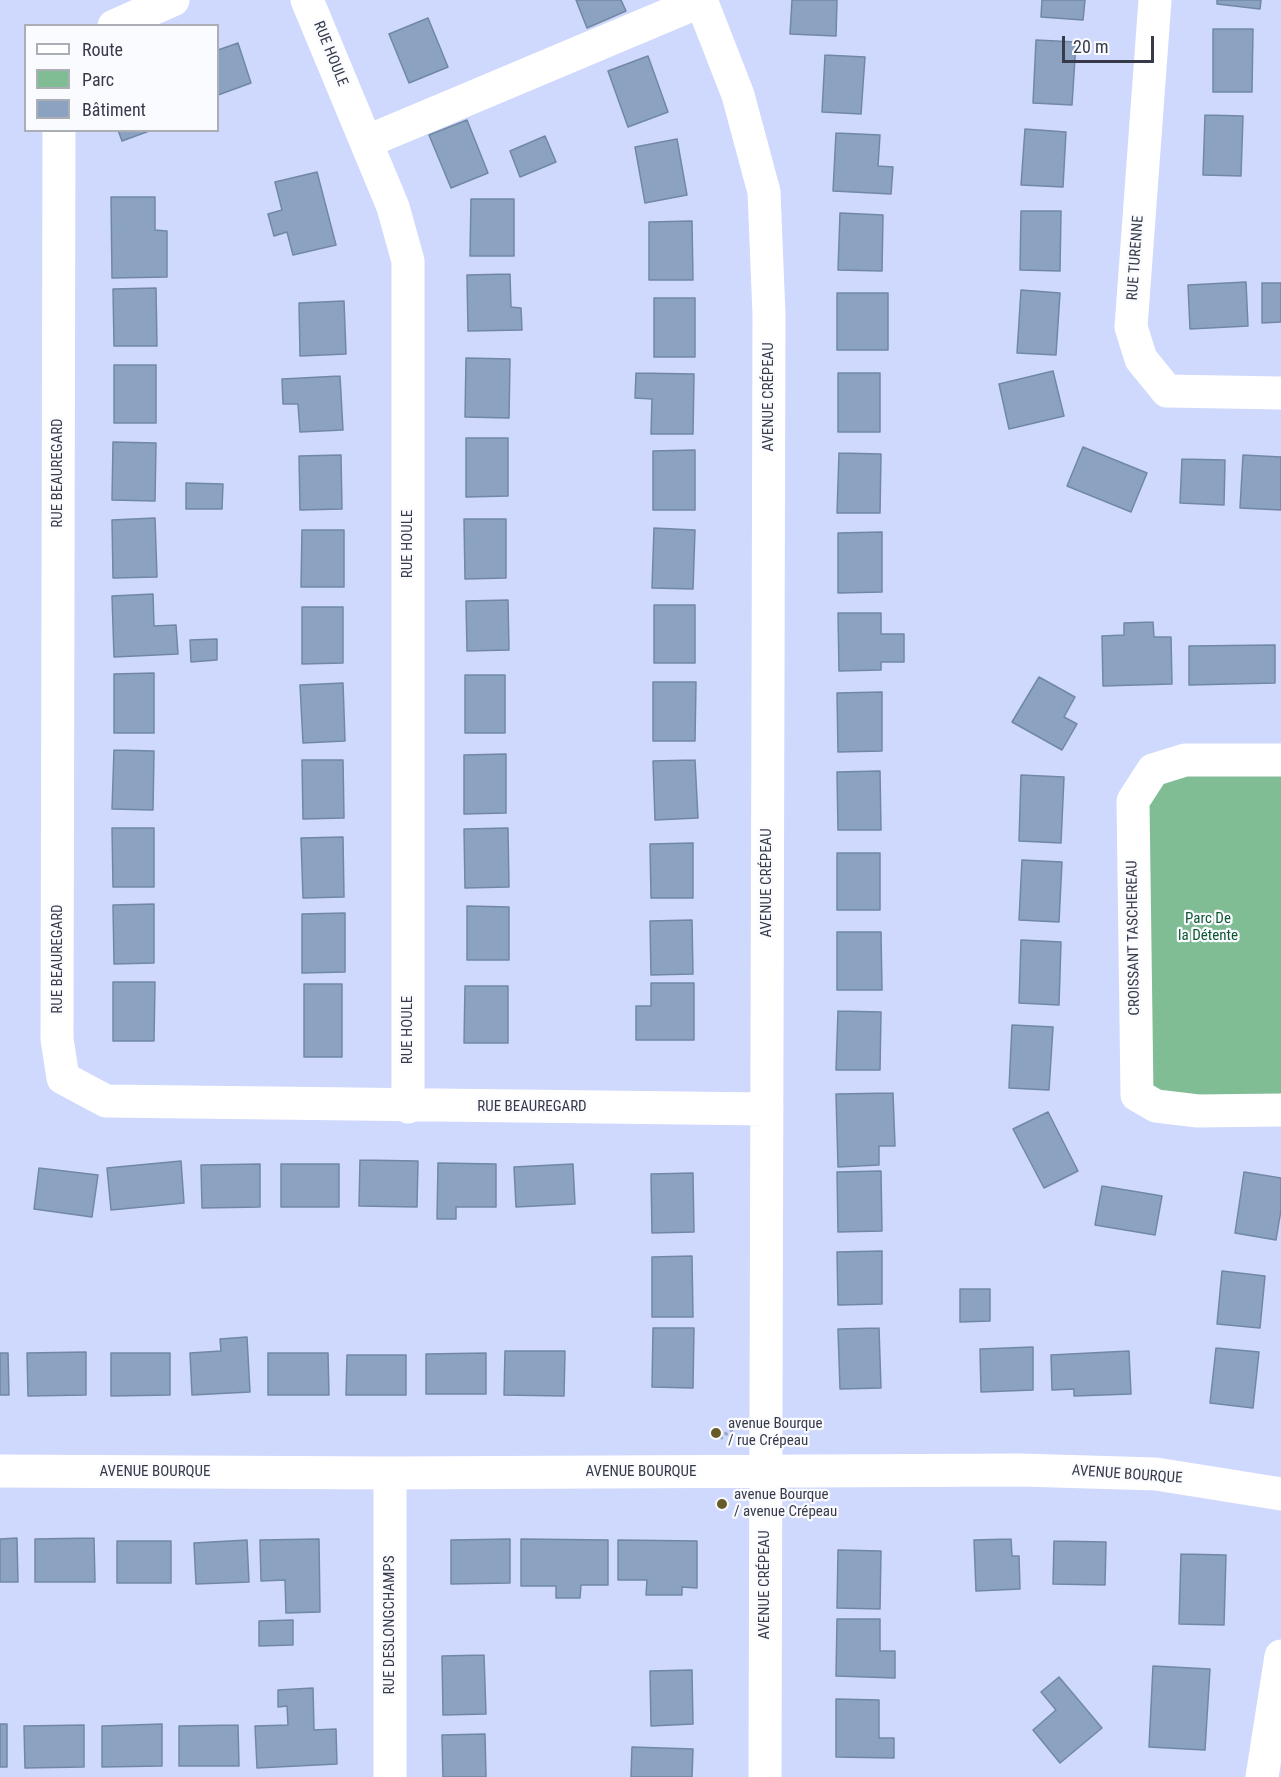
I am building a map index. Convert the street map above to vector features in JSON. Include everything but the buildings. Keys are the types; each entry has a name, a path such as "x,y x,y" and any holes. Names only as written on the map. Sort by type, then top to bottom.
{"street":[{"path":"119,24 173,0"},
{"name":"RUE HOULE","path":"307,0 393,207 408,261 408,1107"},
{"name":"RUE TURENNE","path":"1155,0 1131,327 1141,359 1167,391 1281,393"},
{"path":"366,142 701,1"},
{"name":"AVENUE CRÉPEAU","path":"701,1 738,95 764,192 769,315 765,1777"},
{"name":"RUE BEAUREGARD","path":"59,132 57,1040 63,1078 106,1101 408,1107 767,1109"},
{"name":"CROISSANT TASCHEREAU","path":"1281,760 1185,760 1153,770 1133,801 1137,1095 1156,1106 1198,1111 1281,1110"},
{"name":"AVENUE BOURQUE","path":"0,1471 390,1473 1021,1470 1156,1474 1281,1494"},
{"name":"RUE DESLONGCHAMPS","path":"390,1473 390,1777"},
{"path":"1262,1777 1281,1656"}],"green space":[{"name":"Parc De la Détente","path":"1281,756 1281,1105 1141,1094 1144,767"}],"place":[{"name":"avenue Bourque / rue Crépeau","path":"716,1433"},
{"name":"avenue Bourque / avenue Crépeau","path":"722,1504"}]}
